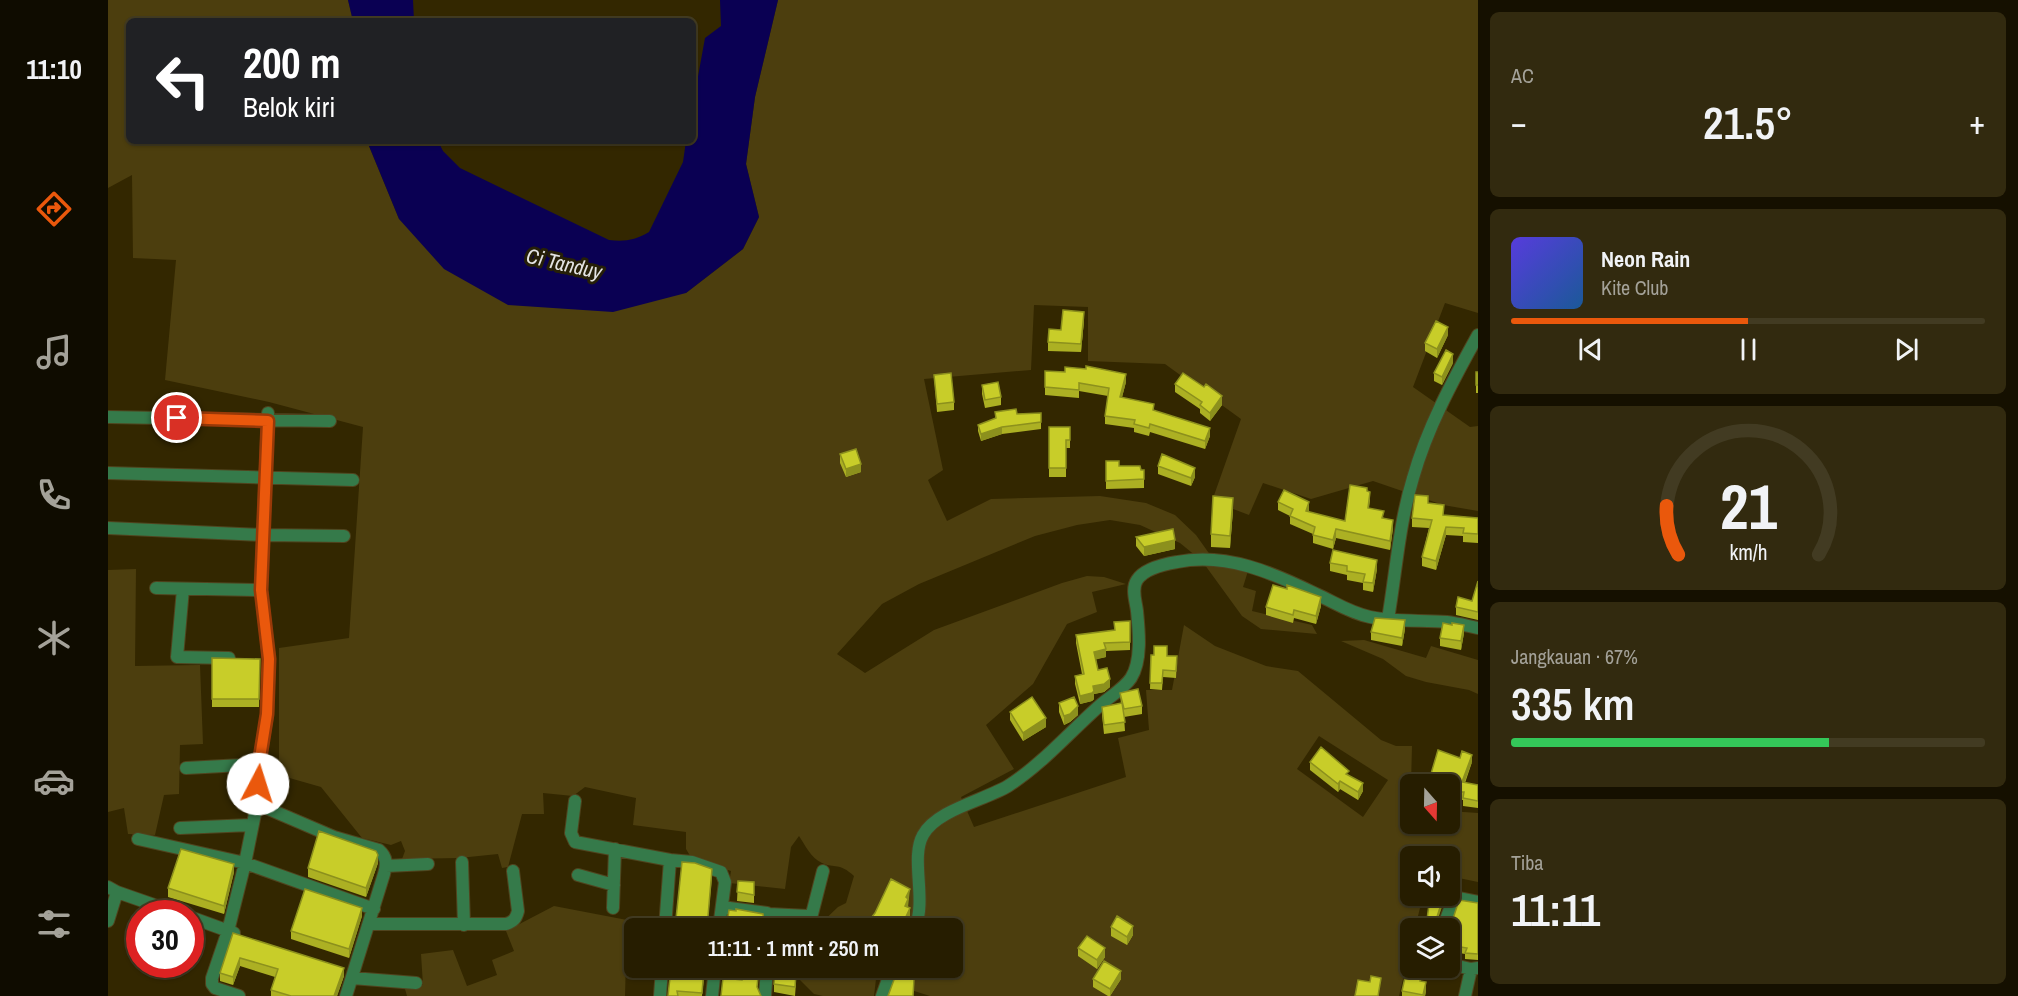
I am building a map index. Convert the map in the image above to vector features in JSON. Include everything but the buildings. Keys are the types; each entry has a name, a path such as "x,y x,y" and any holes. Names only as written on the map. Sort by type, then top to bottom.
{"street":[{"path":"1388,619 1399,544 1413,477 1434,422 1478,335"},
{"path":"108,417 268,417 330,421"},
{"path":"239,996 215,988 212,978 228,931 246,863 251,825 257,804 259,764 267,714 258,659 268,417"},
{"path":"108,473 354,480"},
{"path":"108,528 345,536"},
{"path":"919,918 918,849 923,834 954,809 1008,786 1058,745 1129,681 1135,672 1138,656 1134,589 1138,579 1146,572 1177,562 1210,560 1238,562 1273,574 1346,610 1370,617 1450,622 1478,628"},
{"path":"156,588 261,590"},
{"path":"183,589 177,657 258,659"},
{"path":"186,768 259,764"},
{"path":"575,801 571,833 573,840 578,843 692,862 722,872 725,882 720,918"},
{"path":"257,804 334,837 379,850 386,859 374,909 350,972 346,996"},
{"path":"180,828 251,825"},
{"path":"138,839 246,863 374,909"},
{"path":"614,908 615,849"},
{"path":"666,918 670,860"},
{"path":"462,862 464,925"},
{"path":"386,866 428,864"},
{"path":"369,924 506,924 515,920 518,911 513,871"},
{"path":"722,908 808,916 812,914 823,871"},
{"path":"578,875 614,885"},
{"path":"108,921 112,889 138,900"},
{"path":"1447,918 1454,897 1478,902"},
{"path":"769,914 771,918"},
{"path":"204,923 249,938"},
{"path":"1465,996 1474,969"},
{"path":"350,972 416,983"},
{"path":"660,996 661,978"},
{"path":"712,996 714,978"},
{"path":"765,996 766,978"},
{"path":"882,996 888,978"}],"shaded area":[{"path":"108,0 348,0 352,18 126,18 126,144 369,144 399,219 686,293 743,249 759,217 746,164 755,97 778,0 1478,0 1478,313 1445,303 1413,387 1470,427 1478,426 1478,511 1443,505 1373,481 1311,499 1263,483 1249,515 1212,501 1241,419 1165,364 1088,361 1088,307 1034,305 1031,370 924,379 943,470 928,480 947,521 991,499 1100,496 1146,503 1175,515 1196,535 1218,566 1248,571 1243,587 1256,591 1252,611 1312,625 1317,634 1261,629 1242,616 1202,561 1180,543 1140,525 1110,520 1077,525 1035,536 919,584 882,604 837,654 865,673 934,630 1062,583 1087,576 1104,577 1126,584 1092,592 1097,612 1067,624 1033,684 986,725 1014,769 961,797 974,827 1126,777 1118,738 1149,730 1146,690 1172,690 1184,625 1215,646 1266,666 1298,671 1381,740 1396,746 1412,746 1411,774 1400,774 1400,834 1460,834 1460,812 1478,813 1478,882 1460,878 1460,846 1400,846 1400,906 1420,906 1418,918 1400,918 1400,978 1403,978 1399,996 930,996 876,979 874,996 823,996 814,994 798,978 963,978 963,918 826,918 846,903 854,876 837,866 826,865 818,861 799,836 791,847 785,889 729,883 731,871 692,859 686,849 686,832 633,825 636,798 585,787 573,796 543,793 544,814 522,814 508,867 502,868 498,854 459,858 402,859 405,851 401,841 391,845 362,838 321,787 279,775 279,648 349,638 363,427 269,402 165,380 176,260 133,258 132,175 108,188","holes":["1319,736 1388,780 1363,817 1297,769"]},
{"path":"136,569 135,666 200,665 203,744 180,745 179,794 164,795 155,835 128,834 124,808 108,812 108,570"},
{"path":"1364,640 1426,658 1431,646 1478,660 1478,694 1406,676 1383,659 1341,641"},
{"path":"554,906 624,919 625,996 407,996 405,989 423,985 421,954 453,950 467,986 497,975 492,960 514,951 506,931"}],"water":[{"path":"348,0 413,0 414,18 352,18"},
{"name":"Ci Tanduy","path":"720,0 778,0 755,97 746,164 759,217 743,249 686,293 613,312 508,305 444,269 399,219 369,144 440,144 443,151 460,168 609,240 630,240 649,232 683,162 686,144 696,144 696,88 705,38 721,26"}],"route":[{"path":"177,418 268,421 261,590 269,659 267,714 258,784"}]}
